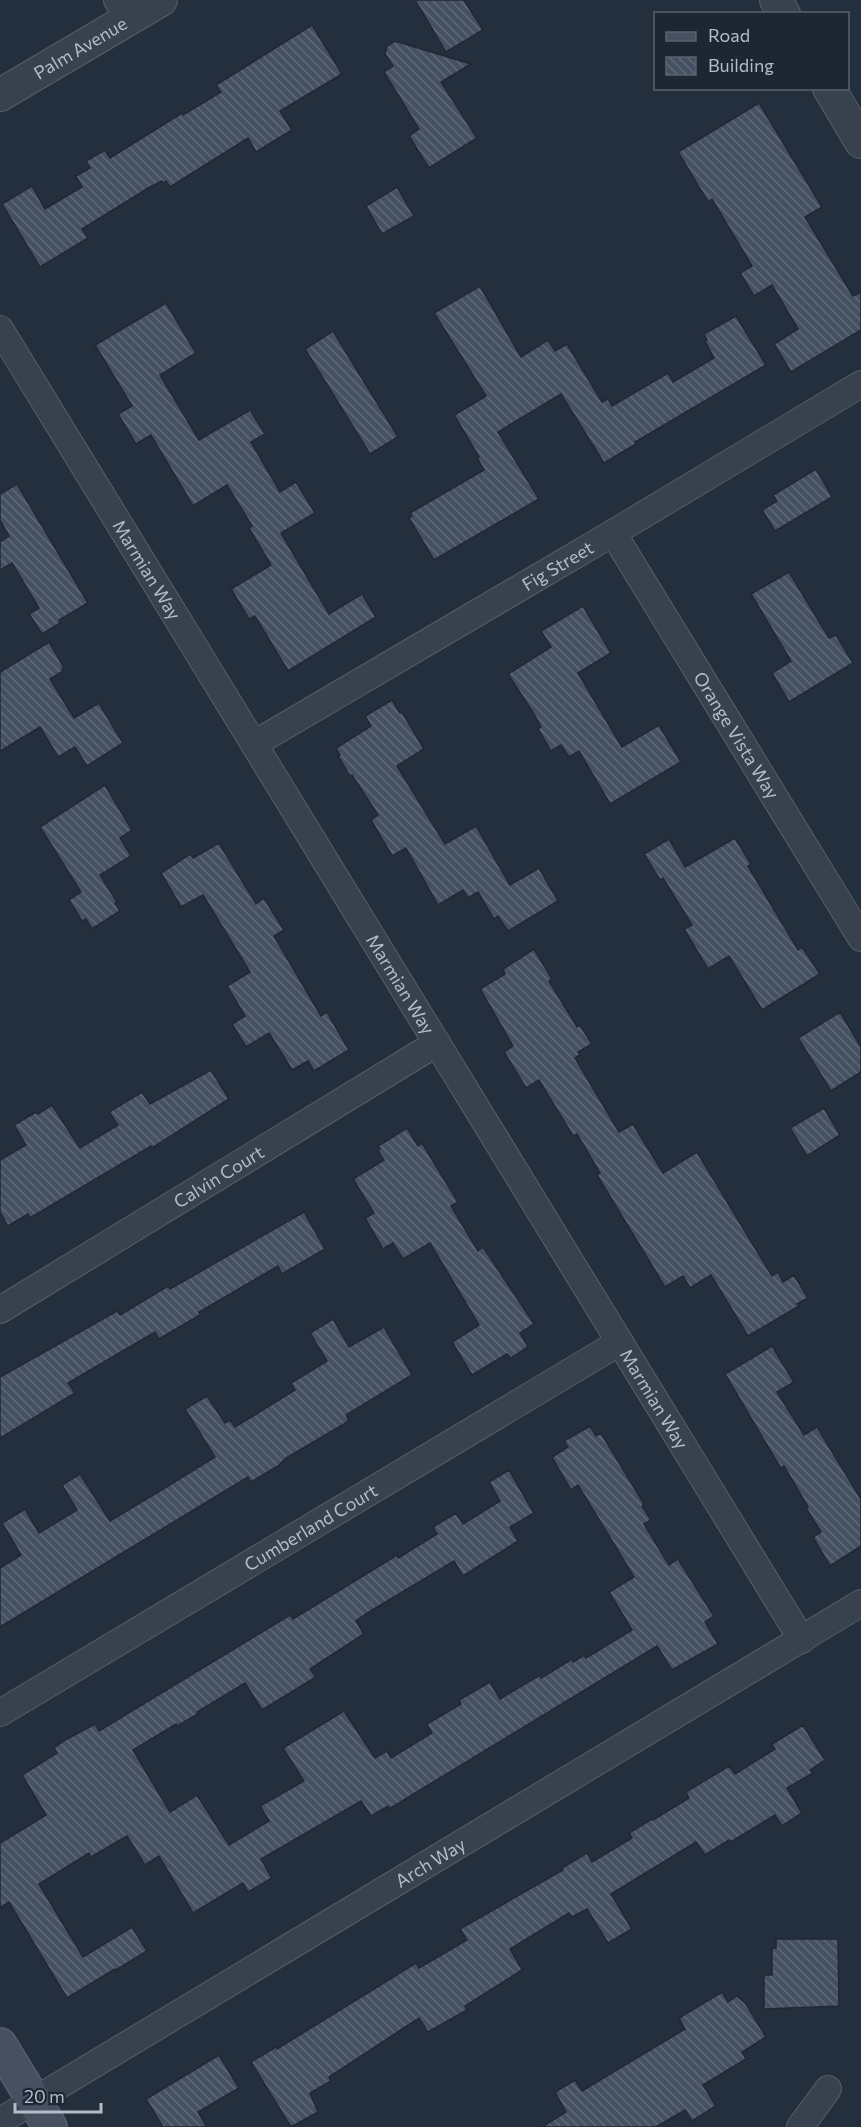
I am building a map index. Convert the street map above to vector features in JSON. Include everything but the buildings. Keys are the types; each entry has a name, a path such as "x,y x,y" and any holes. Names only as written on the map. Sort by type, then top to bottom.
{"main road":[{"path":"0,2045 42,2114"}],"street":[{"name":"Palm Avenue","path":"0,95 123,9 161,0"},
{"path":"830,90 861,142"},
{"name":"Marmian Way","path":"0,329 802,1640"},
{"name":"Fig Street","path":"254,744 861,384"},
{"name":"Orange Vista Way","path":"613,533 861,938"},
{"name":"Calvin Court","path":"0,1311 437,1043"},
{"name":"Cumberland Court","path":"0,1713 620,1342"},
{"name":"Arch Way","path":"0,2121 42,2114 861,1603"},
{"path":"800,2127 828,2089"}]}
